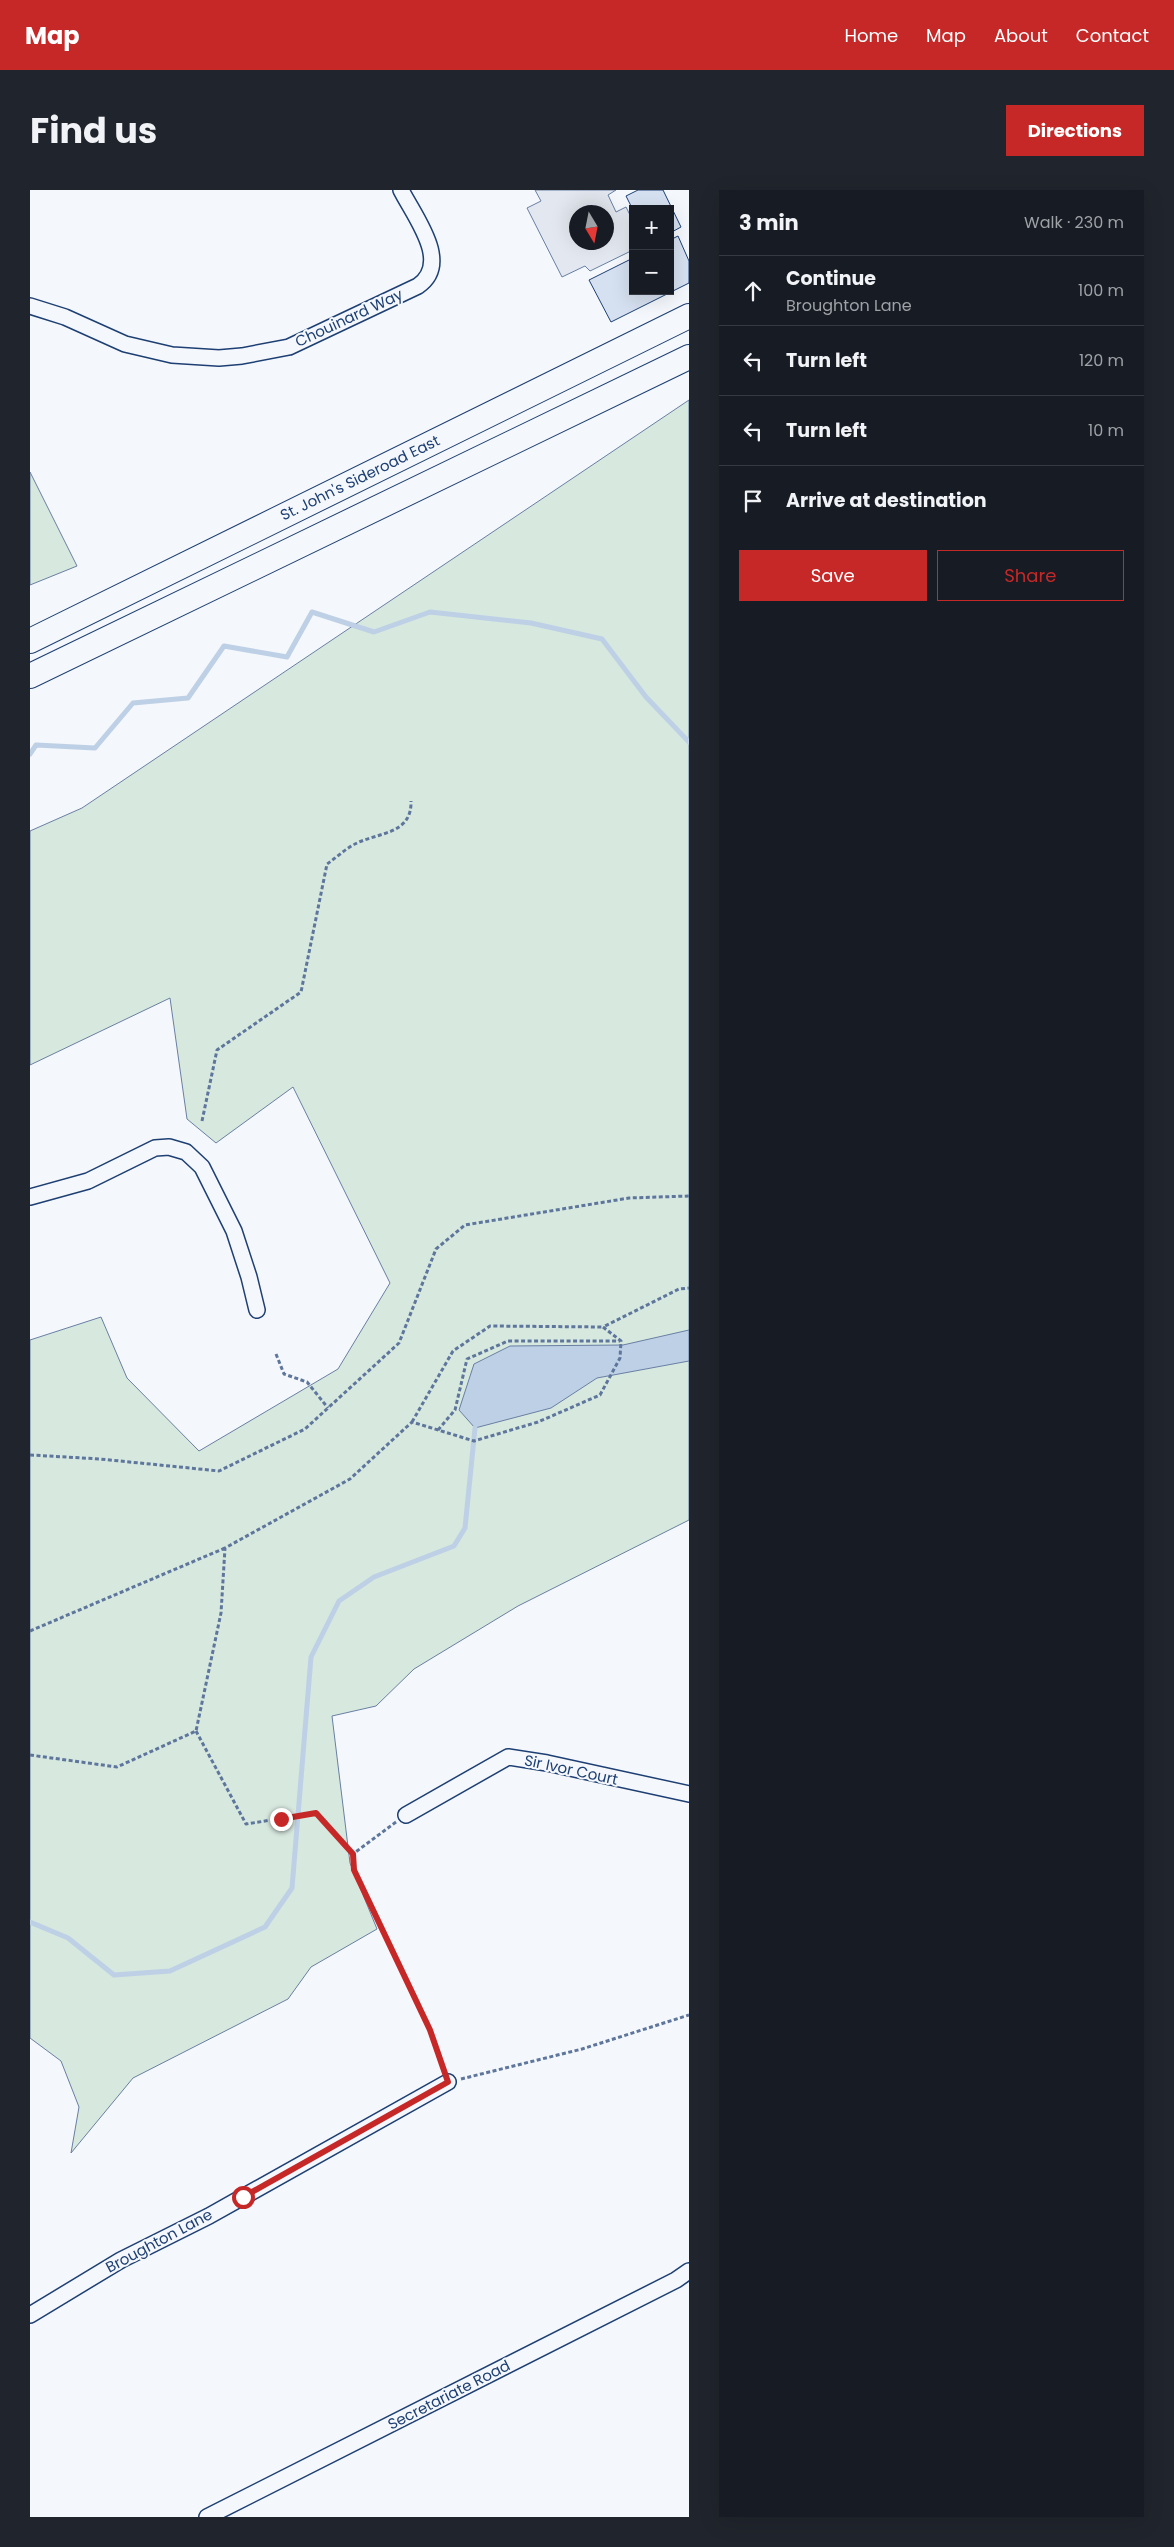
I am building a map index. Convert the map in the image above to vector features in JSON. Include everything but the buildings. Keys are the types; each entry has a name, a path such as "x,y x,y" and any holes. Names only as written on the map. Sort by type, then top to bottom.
{"main road":[{"name":"St. John's Sideroad East","path":"30,641 689,316"},
{"path":"30,676 689,357"}],"street":[{"name":"Chouinard Way","path":"30,306 65,317 125,344 172,355 227,357 289,346 418,286 428,277 433,265 432,252 401,190"},
{"path":"30,1197 88,1181 155,1148 169,1147 186,1152 202,1167 234,1231 249,1277 257,1310"},
{"name":"Sir Ivor Court","path":"406,1815 508,1757 548,1763 689,1794"},
{"name":"Broughton Lane","path":"30,2315 121,2260 209,2216 448,2082"},
{"name":"Secretariate Road","path":"207,2517 667,2284 689,2271"}],"path":[{"path":"202,1121 216,1050 301,992 327,864 355,844 400,828 411,811 411,801"},
{"path":"30,1455 100,1459 219,1471 305,1429 399,1343 436,1249 465,1225 629,1198 689,1196"},
{"path":"30,1630 225,1548 350,1479 412,1422 452,1351 490,1326 603,1327 679,1289 689,1288"},
{"path":"603,1327 620,1341"},
{"path":"438,1430 455,1410 467,1359 508,1341 620,1341"},
{"path":"412,1422 474,1441 538,1422 600,1395 620,1358 620,1341"},
{"path":"276,1354 284,1374 307,1382 328,1408"},
{"path":"225,1548 221,1613 196,1731 246,1824 316,1813 353,1854 354,1870 430,2030 448,2082 582,2049 689,2015"},
{"path":"30,1755 117,1767 196,1731"},
{"path":"353,1854 406,1815"}],"shaded area":[{"path":"535,190 616,190 608,195 613,205 569,205 569,250 614,250 614,208 616,212 626,207 629,213 629,252 590,271 585,266 562,277 527,208 541,201"},
{"path":"689,400 689,1520 518,1606 414,1669 376,1706 332,1716 350,1863 377,1929 311,1967 288,1999 133,2078 71,2153 79,2107 61,2061 30,2038 30,1340 101,1317 127,1378 199,1451 338,1369 390,1283 293,1087 216,1143 187,1119 170,998 30,1065 30,831 82,808"},
{"path":"30,472 77,566 30,585"}],"water":[{"path":"689,1330 689,1361 597,1378 551,1408 475,1428 459,1410 474,1364 510,1346 623,1345"}],"waterway":[{"path":"30,754 36,745 95,748 133,703 188,698 224,646 287,657 312,612 374,632 430,612 531,623 602,639 646,697 689,742"},
{"path":"30,1922 68,1938 114,1975 170,1971 265,1927 292,1888 311,1657 339,1601 374,1577 454,1546 465,1528 475,1428"}],"route":[{"path":"243,2197 448,2082 430,2030 354,1870 353,1854 316,1813 281,1819"}]}
